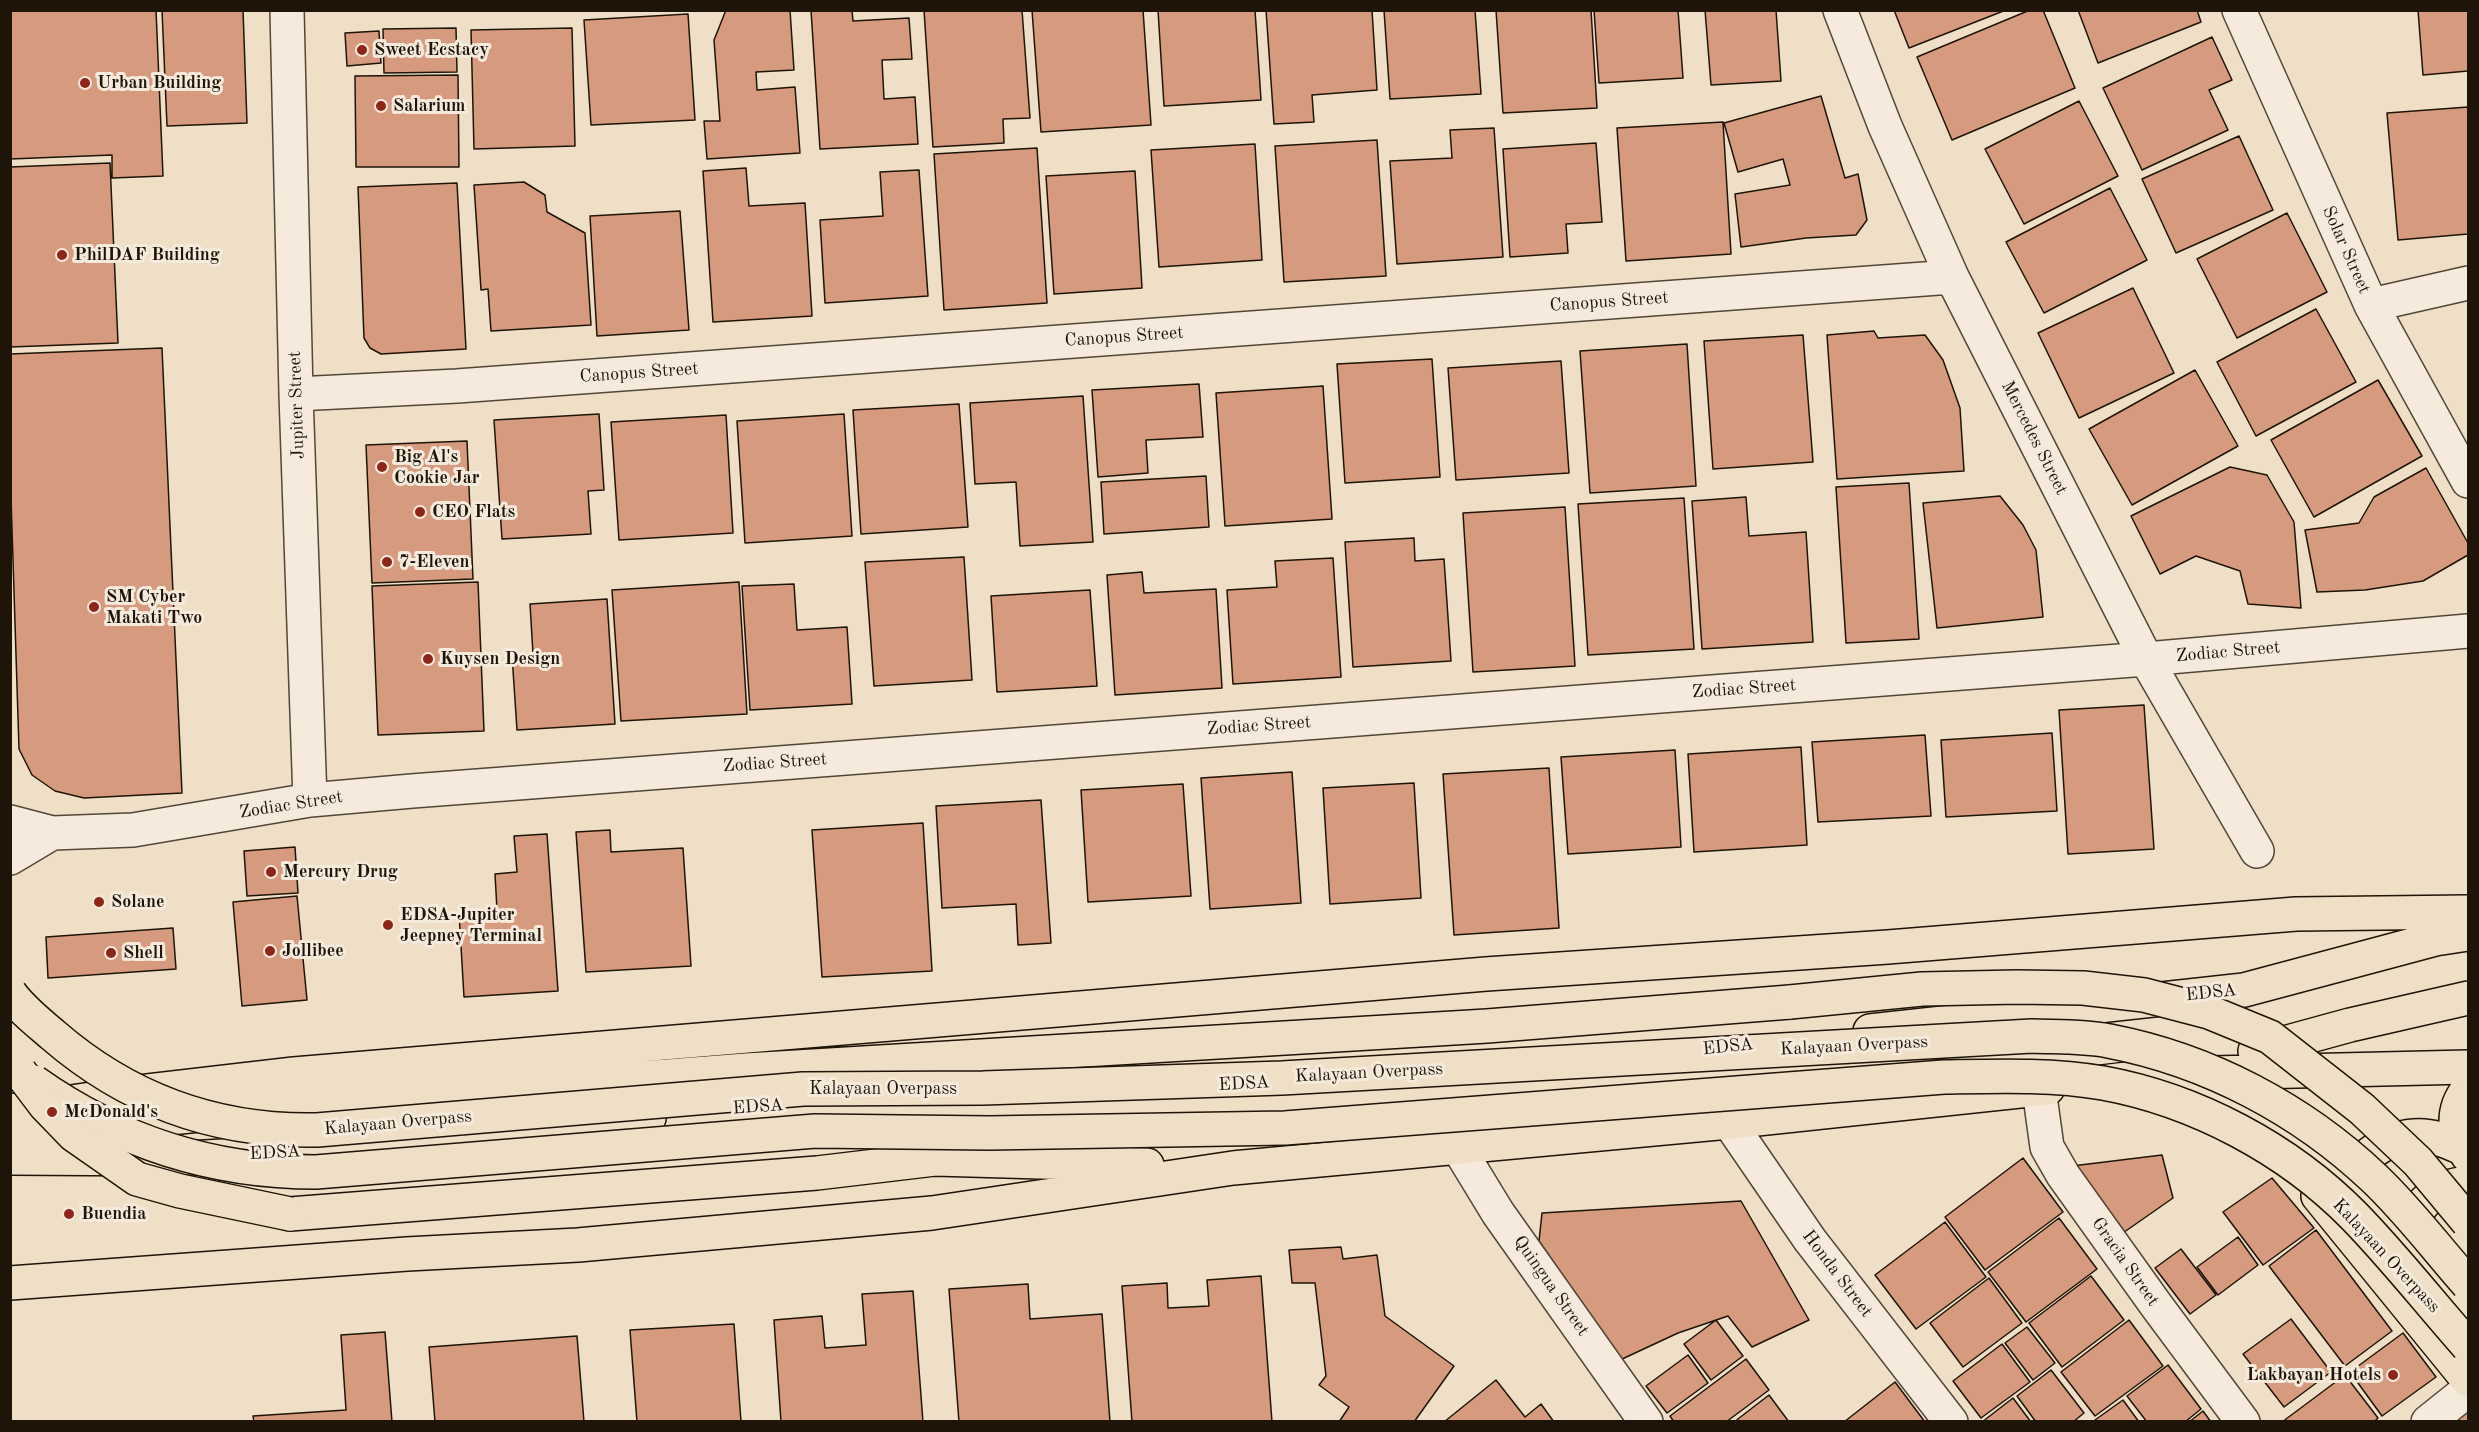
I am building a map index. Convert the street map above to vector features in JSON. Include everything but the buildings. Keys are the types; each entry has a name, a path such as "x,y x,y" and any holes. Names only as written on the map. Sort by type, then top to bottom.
{"main road":[{"path":"10,1111 139,1092 294,1074 1485,974 1876,948 2296,914 2469,912"},
{"name":"EDSA","path":"10,1158 171,1159 377,1147 758,1106 1489,1073 2244,990 2435,939 2469,934"},
{"path":"10,980 48,1025 77,1052 139,1092"},
{"path":"10,1134 319,1103 746,1070 1487,1026 1922,989 2083,988 2144,995 2209,1012 2270,1037 2362,1109 2418,1162 2469,1222"},
{"name":"Kalayaan Overpass","path":"10,993 29,1014 67,1047 98,1071 123,1086 172,1107 218,1121 281,1131 317,1130 803,1089 983,1089 1282,1078 2031,1036 2108,1041 2205,1069 2242,1085 2285,1110 2329,1140 2374,1179 2469,1284"},
{"path":"2169,1074 2350,1025 2469,998"},
{"path":"11,1284 407,1254 578,1245 920,1214 1233,1168 1458,1149 1729,1122 2169,1074 2469,1066"},
{"path":"15,1068 74,1136 137,1179 180,1191 290,1214 817,1173 935,1159 1233,1168"},
{"name":"Kalayaan Overpass","path":"15,1068 66,1105 97,1122 148,1143 214,1163 277,1172 316,1172 815,1131 990,1133 1285,1128 1944,1077 2032,1077 2102,1083 2150,1094 2191,1109 2257,1142 2298,1169 2353,1215 2469,1346"},
{"path":"2169,1074 2220,1094 2251,1111 2318,1155 2348,1181 2414,1254 2469,1320"},
{"path":"2466,1152 2456,1130 2455,1116 2464,1094 2469,1089"},
{"path":"2251,1111 2337,1221 2469,1380"},
{"path":"2337,1221 2348,1181 2366,1156 2379,1147 2408,1137 2439,1138 2466,1152"},
{"path":"2414,1254 2411,1228 2422,1204 2443,1188 2469,1183"}],"street":[{"name":"Jupiter Street","path":"287,10 296,394 310,800"},
{"name":"Mercedes Street","path":"1839,10 1885,126 1952,277 2146,659 2257,851"},
{"name":"Solar Street","path":"2239,10 2371,305 2469,481"},
{"name":"Canopus Street","path":"296,394 469,385 1952,277"},
{"path":"2371,305 2469,283"},
{"name":"Zodiac Street","path":"10,822 52,833 133,830 310,800 412,790 2146,659 2469,631"},
{"name":"Zodiac Street","path":"10,858 52,833"},
{"name":"Gracia Street","path":"2039,1089 2046,1147 2063,1175 2243,1422"},
{"name":"Honda Street","path":"1729,1122 1810,1240 1951,1422"},
{"name":"Quingua Street","path":"1458,1149 1498,1213 1646,1422"},
{"path":"2428,1422 2469,1390"}],"place":[{"name":"Sweet Ecstacy","path":"362,50"},
{"name":"Urban Building","path":"85,83"},
{"name":"Salarium","path":"381,106"},
{"name":"PhilDAF Building","path":"62,255"},
{"name":"Big Al's Cookie Jar","path":"382,467"},
{"name":"CEO Flats","path":"420,512"},
{"name":"7-Eleven","path":"387,562"},
{"name":"SM Cyber Makati Two","path":"94,607"},
{"name":"Kuysen Design","path":"428,659"},
{"name":"Mercury Drug","path":"271,872"},
{"name":"Solane","path":"99,902"},
{"name":"EDSA-Jupiter Jeepney Terminal","path":"388,925"},
{"name":"Jollibee","path":"270,951"},
{"name":"Shell","path":"111,953"},
{"name":"McDonald's","path":"52,1112"},
{"name":"Buendia","path":"69,1214"},
{"name":"Lakbayan Hotels","path":"2393,1375"}]}
